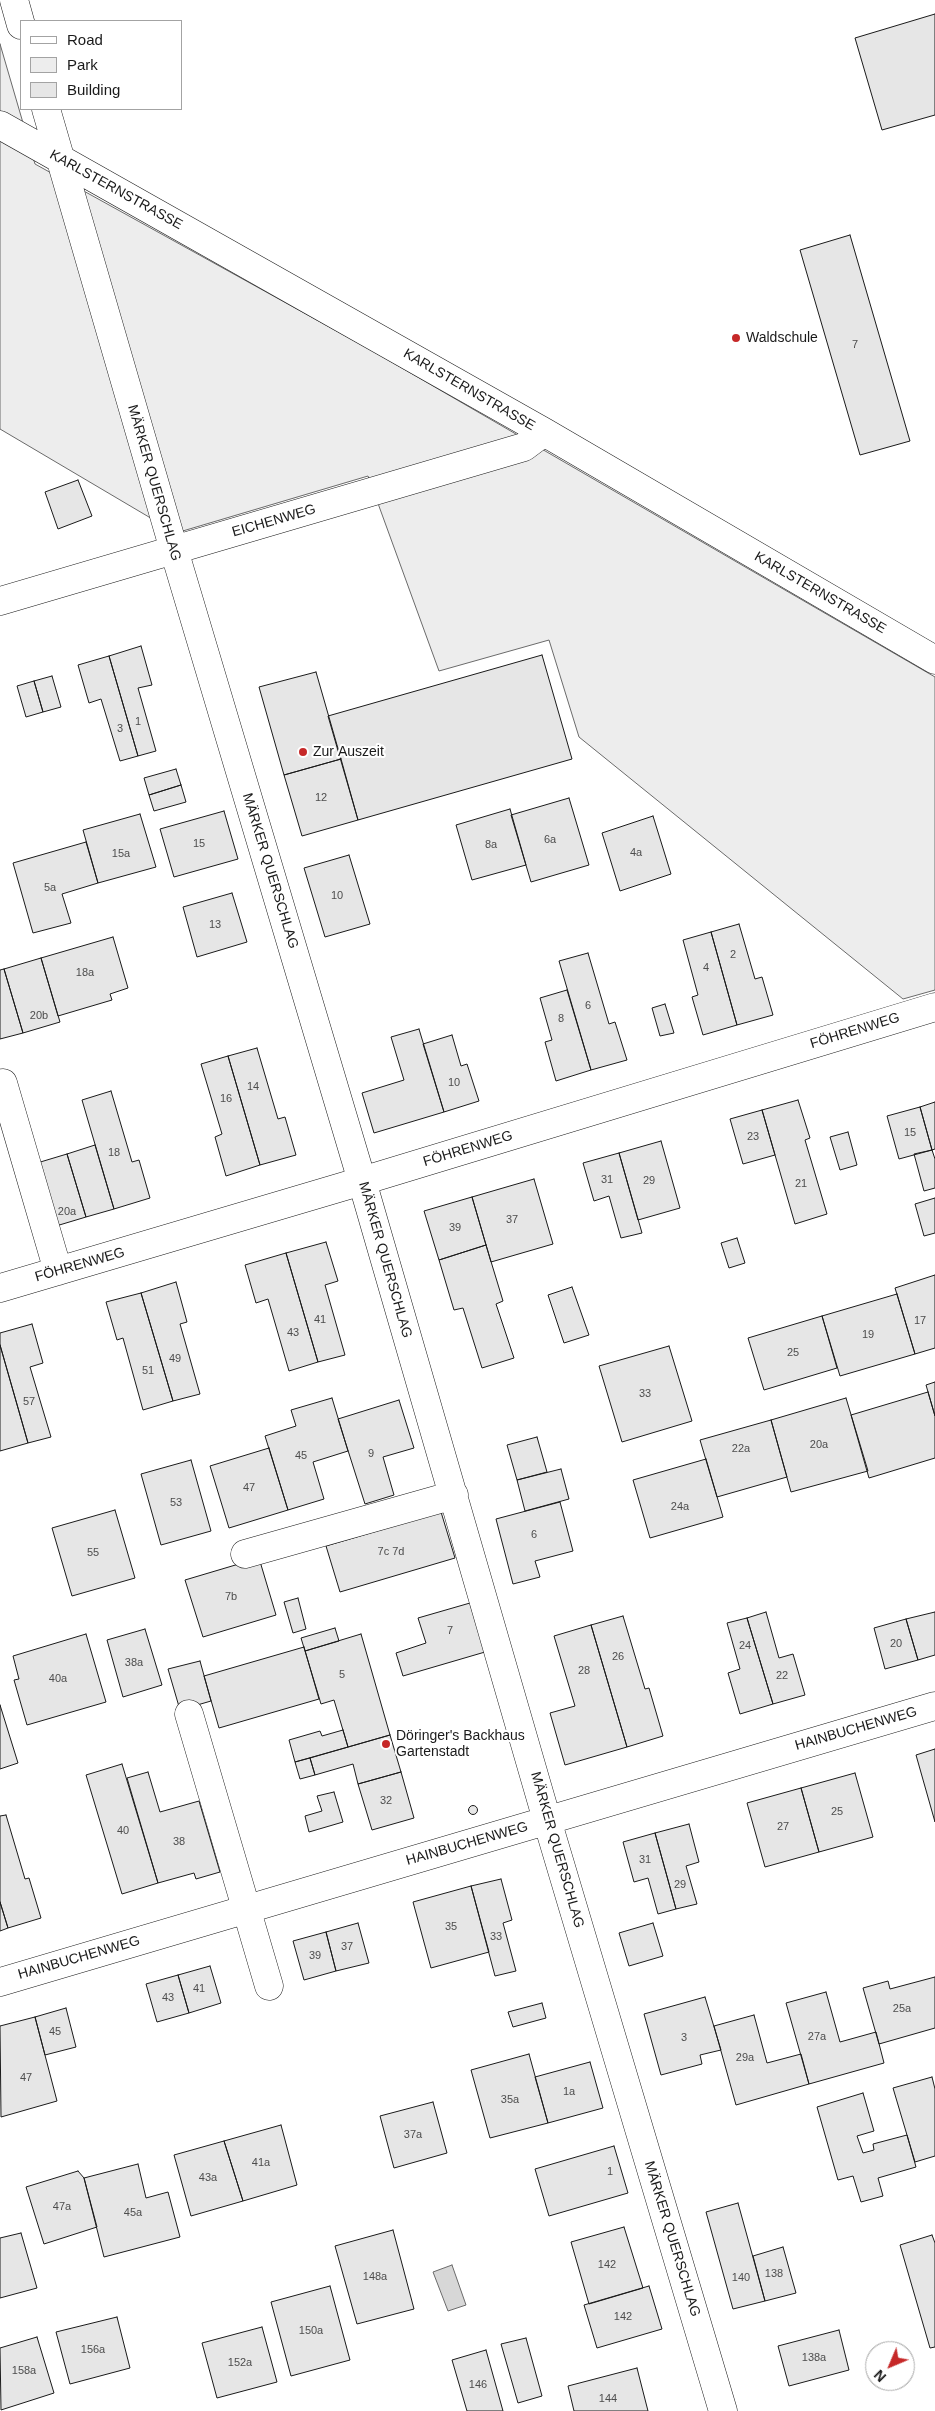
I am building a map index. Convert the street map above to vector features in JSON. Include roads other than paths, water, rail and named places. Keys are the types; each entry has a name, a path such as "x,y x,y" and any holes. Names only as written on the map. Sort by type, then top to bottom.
{"street":[{"path":"14,0 20,21"},
{"name":"MÄRKER QUERSCHLAG","path":"46,110 174,550 454,1495 547,1820 723,2411"},
{"name":"KARLSTERNSTRASSE","path":"0,125 544,432 935,660"},
{"name":"EICHENWEG","path":"0,602 524,447 544,432"},
{"name":"FÖHRENWEG","path":"0,1288 362,1181 935,1006"},
{"path":"4,1083 58,1271"},
{"path":"246,1554 454,1495"},
{"name":"HAINBUCHENWEG","path":"0,1982 935,1706"},
{"path":"189,1714 269,1986"}],"place":[{"name":"Waldschule","path":"736,338"},
{"name":"Zur Auszeit","path":"303,752"},
{"name":"Döringer's Backhaus Gartenstadt","path":"386,1744"}]}
